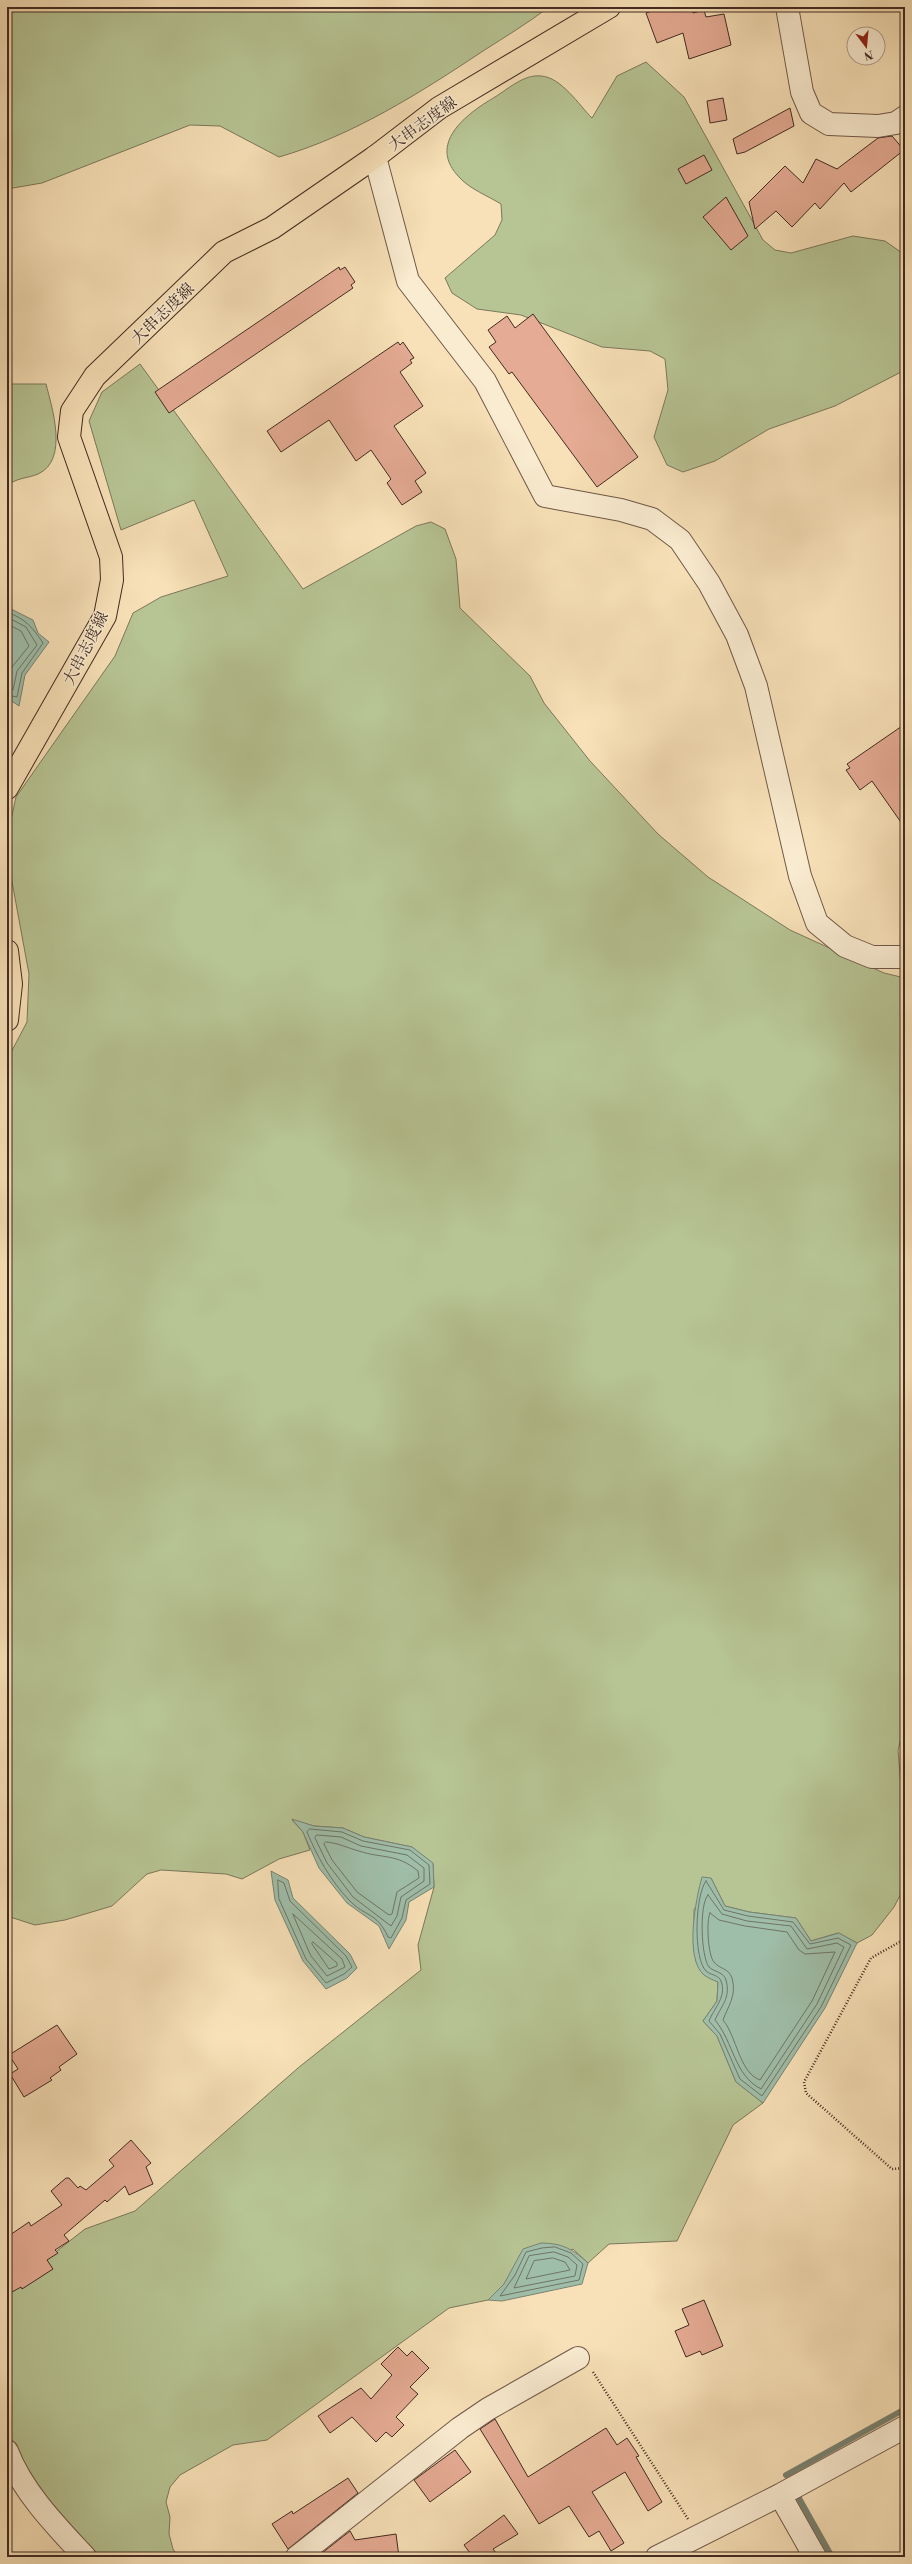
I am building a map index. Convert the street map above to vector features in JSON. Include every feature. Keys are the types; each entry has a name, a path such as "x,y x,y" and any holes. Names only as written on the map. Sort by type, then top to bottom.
{"main road":[{"name":"大串志度線","path":"7,788 105,616 112,580 111,557 69,437 72,411 95,376 224,252 272,228 375,157 439,108 609,7"},
{"path":"7,951 11,984 7,1020"}],"street":[{"path":"787,7 802,92 811,112 829,124 878,126 896,123 905,117"},
{"path":"375,157 408,281 485,381 545,496 621,510 652,519 680,540 709,583 737,635 756,686 800,876 817,923 845,946 872,957 905,957"},
{"path":"297,2557 460,2428 578,2358"},
{"path":"657,2557 697,2535 780,2496 905,2427"},
{"path":"7,2451 15,2468 46,2514 86,2557"},
{"path":"780,2496 815,2557"}],"path":[{"path":"905,1939 871,1958 804,2082 806,2093 892,2169 905,2168"},
{"path":"578,2358 587,2363 619,2409 697,2535"}],"shaded area":[{"path":"7,7 549,7 533,19 435,82 385,112 306,148 279,157 220,126 190,125 42,183 7,189"},
{"path":"646,62 684,97 763,240 775,250 791,253 853,236 885,241 905,255 905,370 835,406 769,429 715,461 683,472 667,465 654,437 668,390 665,359 650,351 602,347 521,315 477,309 452,293 445,278 495,235 502,220 501,204 469,186 460,178 451,165 447,153 448,142 462,121 484,104 516,83 528,77 535,76 541,76 556,81 569,92 592,118 617,76"},
{"path":"140,364 303,589 416,526 431,522 445,529 456,559 460,608 530,676 544,703 590,761 658,834 708,877 790,930 884,973 905,978 905,1723 898,1750 905,1833 905,1886 894,1907 872,1935 857,1943 838,1933 811,1941 796,1918 749,1912 725,1906 711,1878 694,1910 694,1949 696,1961 703,1974 718,1982 717,2001 703,2021 717,2036 736,2082 763,2103 733,2125 677,2241 609,2244 588,2263 573,2249 511,2273 504,2284 488,2300 449,2308 267,2440 233,2445 180,2475 170,2487 166,2502 170,2517 169,2534 173,2549 178,2557 86,2557 18,2473 7,2429 7,2290 85,2229 135,2211 298,2068 421,1970 418,1945 434,1887 433,1864 412,1847 364,1837 343,1828 314,1826 292,1820 303,1832 310,1850 279,1859 242,1879 226,1874 161,1870 147,1874 112,1906 65,1920 35,1925 7,1916 7,1060 27,1022 29,974 8,860 9,829 16,797 115,656 133,613 161,597 228,576 194,500 121,530 89,421 102,392"},
{"path":"7,384 46,384 52,406 56,433 56,446 53,457 47,467 38,474 10,483 7,486"}],"water":[{"path":"9,608 33,620 38,633 49,642 25,675 19,706 7,698"},
{"path":"292,1819 314,1826 343,1828 364,1837 412,1847 433,1863 434,1887 409,1902 406,1920 389,1949 379,1926 347,1903 319,1868 303,1832"},
{"path":"271,1871 288,1880 293,1898 350,1954 357,1968 347,1978 326,1989 303,1961 275,1900"},
{"path":"702,1877 711,1878 725,1906 749,1912 796,1918 811,1941 839,1933 857,1943 825,2008 763,2103 736,2082 717,2036 703,2021 717,2001 718,1982 704,1975 698,1967 694,1955 693,1928"},
{"path":"541,2243 555,2244 567,2248 588,2263 582,2284 502,2301 488,2300 504,2284 523,2249"}],"building":[{"path":"664,7 691,7 693,13 704,10 706,17 724,14 731,45 689,59 683,33 657,43 646,13"},
{"path":"723,98 727,120 710,123 707,101"},
{"path":"790,108 794,126 745,152 737,154 733,139"},
{"path":"892,136 904,150 851,192 844,183 820,209 815,203 792,227 776,211 755,229 749,202 785,166 803,183 816,159 837,169 878,138"},
{"path":"704,155 712,170 686,184 678,169"},
{"path":"726,197 748,236 731,250 703,217"},
{"path":"339,267 340,270 345,267 355,282 351,285 353,288 169,413 155,392"},
{"path":"533,314 638,457 597,487 512,372 509,374 489,347 496,342 488,330 507,316 515,328"},
{"path":"398,342 400,345 403,342 414,358 410,360 412,363 400,372 423,406 394,426 426,473 415,481 422,492 402,505 387,483 391,479 371,450 356,461 329,420 281,452 267,431"},
{"path":"905,724 905,828 872,781 860,790 846,770 850,768 847,764"},
{"path":"57,2025 77,2054 59,2067 61,2070 50,2078 52,2080 24,2097 10,2074 18,2069 9,2055"},
{"path":"131,2140 151,2163 146,2167 153,2184 129,2195 125,2186 107,2202 105,2200 64,2235 69,2241 55,2250 58,2253 47,2260 53,2269 22,2289 21,2287 12,2292 7,2283 7,2237 29,2222 31,2226 62,2205 51,2191 66,2178 69,2178 78,2188 80,2186 86,2190 114,2166 109,2160"},
{"path":"704,2300 723,2346 702,2355 700,2351 686,2357 675,2331 689,2325 682,2309"},
{"path":"398,2347 407,2356 412,2351 429,2368 410,2387 418,2394 396,2417 404,2425 392,2437 386,2432 376,2442 352,2417 330,2433 318,2416 361,2388 371,2399 392,2375 381,2364"},
{"path":"495,2419 528,2477 606,2428 617,2445 627,2438 639,2456 636,2457 662,2502 648,2511 625,2472 592,2492 624,2543 611,2551 599,2531 589,2537 569,2506 539,2524 480,2429"},
{"path":"455,2450 471,2472 430,2502 414,2480"},
{"path":"348,2478 358,2493 288,2549 272,2524 292,2511 293,2514"},
{"path":"504,2515 518,2534 493,2549 499,2557 473,2557 464,2545"},
{"path":"350,2531 355,2540 396,2534 399,2557 317,2557"}],"waterway":[{"path":"786,2475 905,2409"},
{"path":"796,2493 832,2557"}]}
